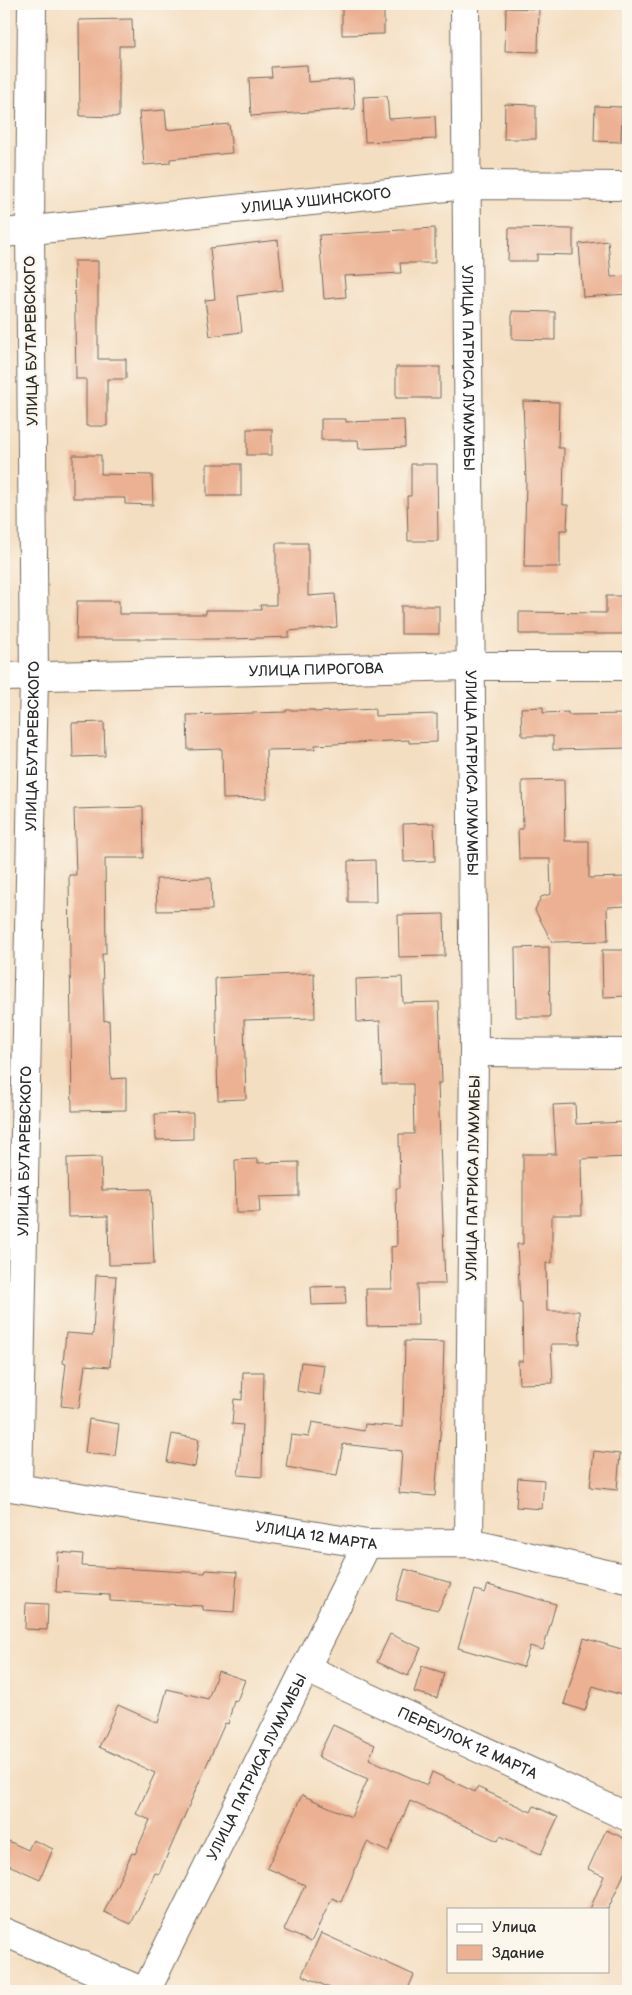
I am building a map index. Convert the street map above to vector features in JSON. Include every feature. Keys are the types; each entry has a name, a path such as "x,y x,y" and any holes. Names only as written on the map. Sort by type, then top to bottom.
{"street":[{"name":"УЛИЦА БУТАРЕВСКОГО","path":"11,1486 34,676 30,230 32,4"},
{"name":"УЛИЦА ПАТРИСА ЛУМУМБЫ","path":"465,4 474,1052 469,1543"},
{"name":"УЛИЦА УШИНСКОГО","path":"4,233 466,185 628,186"},
{"name":"УЛИЦА ПИРОГОВА","path":"4,677 470,666 628,666"},
{"path":"474,1052 628,1053"},
{"name":"УЛИЦА 12 МАРТА","path":"11,1486 367,1544 469,1543 628,1579"},
{"name":"УЛИЦА ПАТРИСА ЛУМУМБЫ","path":"146,1991 367,1544"},
{"name":"ПЕРЕУЛОК 12 МАРТА","path":"306,1668 628,1817"},
{"path":"4,1932 142,1991"}],"building":[{"path":"342,4 384,4 384,34 342,35"},
{"path":"506,8 539,9 538,52 505,51"},
{"path":"132,19 133,46 119,46 119,117 80,116 79,20"},
{"path":"307,65 308,82 353,79 355,109 251,116 249,78 272,77 271,67"},
{"path":"387,96 389,119 435,116 436,139 365,142 363,97"},
{"path":"505,104 536,105 536,139 504,139"},
{"path":"595,106 622,107 621,142 594,141"},
{"path":"165,110 167,130 229,124 232,153 170,159 170,163 144,165 139,112"},
{"path":"435,228 435,263 400,263 401,273 344,276 346,297 324,299 319,235"},
{"path":"509,228 573,229 573,255 537,254 537,261 508,261"},
{"path":"278,240 283,290 238,296 242,332 210,336 205,300 215,299 210,248"},
{"path":"608,241 611,277 628,276 628,294 583,297 579,244"},
{"path":"74,261 98,261 98,359 126,359 126,379 107,379 107,426 86,426 86,379 76,379"},
{"path":"512,311 555,312 555,340 512,339"},
{"path":"396,367 440,367 440,398 396,398"},
{"path":"523,401 559,402 558,448 564,448 563,505 568,505 567,530 560,530 560,567 524,567 526,481"},
{"path":"321,419 346,419 346,422 404,420 405,447 359,449 358,440 321,440"},
{"path":"247,429 272,429 272,455 247,455"},
{"path":"73,455 101,455 101,474 152,475 153,505 125,504 125,498 73,498"},
{"path":"207,464 241,464 241,496 207,496"},
{"path":"411,464 437,464 438,541 408,541 407,496 411,496"},
{"path":"276,543 308,543 308,596 335,594 337,627 289,631 289,637 76,639 77,601 119,601 119,614 206,614 206,610 261,610 260,605 276,605"},
{"path":"606,596 628,596 628,634 519,634 519,612 606,613"},
{"path":"401,606 439,606 439,634 401,634"},
{"path":"543,707 543,713 568,712 568,715 628,714 628,748 553,750 553,736 522,736 521,708"},
{"path":"375,709 375,716 437,714 437,742 409,743 409,740 315,745 315,749 266,750 267,798 223,799 222,749 188,750 187,715 286,712 286,710 314,710 314,712"},
{"path":"104,722 105,756 73,757 72,723"},
{"path":"564,780 565,841 589,841 589,878 628,877 628,906 607,907 608,941 552,942 535,910 541,897 551,894 550,859 519,859 518,829 523,829 522,781"},
{"path":"143,807 144,858 105,858 106,954 102,954 104,1021 109,1020 111,1079 126,1078 126,1110 72,1111 69,875 76,875 74,809"},
{"path":"434,823 435,861 404,862 403,824"},
{"path":"375,860 376,902 348,902 348,861"},
{"path":"211,878 212,910 157,911 156,879"},
{"path":"444,914 445,956 399,957 398,915"},
{"path":"549,947 550,1017 516,1017 515,948"},
{"path":"602,950 628,950 628,996 603,997"},
{"path":"314,973 315,1018 244,1020 246,1099 218,1100 215,978"},
{"path":"402,977 403,1003 439,1002 442,1083 438,1083 445,1284 417,1284 418,1325 367,1326 366,1289 392,1289 391,1247 397,1246 396,1188 400,1188 399,1134 414,1134 413,1084 382,1084 380,1021 357,1022 356,979"},
{"path":"575,1104 576,1124 628,1122 628,1157 581,1159 582,1215 552,1215 552,1263 546,1263 547,1311 579,1311 580,1344 551,1344 553,1383 519,1384 518,1361 523,1361 522,1302 520,1302 517,1244 523,1244 523,1154 556,1154 553,1105"},
{"path":"193,1113 193,1139 156,1140 155,1114"},
{"path":"101,1157 102,1190 151,1189 154,1264 109,1265 108,1216 68,1217 67,1158"},
{"path":"258,1159 258,1163 299,1162 299,1196 259,1197 260,1213 236,1213 235,1160"},
{"path":"96,1275 116,1276 110,1367 85,1365 79,1408 61,1406 66,1364 63,1363 66,1333 93,1335"},
{"path":"345,1286 346,1304 312,1305 311,1287"},
{"path":"405,1341 444,1342 442,1411 435,1496 399,1493 402,1451 343,1444 337,1475 286,1467 291,1435 309,1437 312,1422 364,1431 365,1424 403,1427"},
{"path":"301,1362 324,1365 320,1395 297,1391"},
{"path":"243,1372 264,1372 262,1477 238,1475 243,1425 232,1424 234,1399 242,1400"},
{"path":"89,1419 119,1424 115,1456 85,1453"},
{"path":"172,1434 199,1439 195,1467 167,1462"},
{"path":"594,1451 620,1454 617,1490 590,1487"},
{"path":"518,1478 544,1480 542,1509 516,1507"},
{"path":"58,1552 83,1554 82,1566 205,1573 206,1570 237,1572 234,1612 203,1610 203,1606 110,1601 110,1595 56,1592"},
{"path":"405,1569 451,1583 438,1610 396,1600"},
{"path":"488,1585 556,1604 543,1650 530,1646 523,1667 458,1648 475,1590 485,1593"},
{"path":"26,1603 48,1604 47,1630 25,1629"},
{"path":"390,1634 421,1648 408,1676 377,1662"},
{"path":"584,1638 628,1651 628,1697 593,1686 585,1711 564,1704"},
{"path":"422,1666 444,1673 437,1698 414,1692"},
{"path":"218,1671 245,1680 237,1701 234,1700 228,1724 225,1723 159,1874 155,1873 131,1924 104,1912 132,1853 135,1854 150,1820 136,1814 155,1773 99,1747 118,1705 158,1723 167,1689 208,1699"},
{"path":"333,1725 375,1745 369,1759 427,1785 432,1772 475,1792 477,1787 531,1812 534,1806 558,1817 541,1854 500,1836 498,1841 410,1801 388,1852 367,1842 341,1902 332,1898 311,1942 284,1930 305,1885 267,1868 302,1795 351,1817 368,1779 318,1757"},
{"path":"606,1830 628,1840 628,1865 608,1908 590,1908 604,1876 588,1869"},
{"path":"4,1839 28,1850 33,1840 53,1849 40,1879 4,1863"},
{"path":"321,1933 414,1975 407,1991 336,1991 302,1975"}]}
